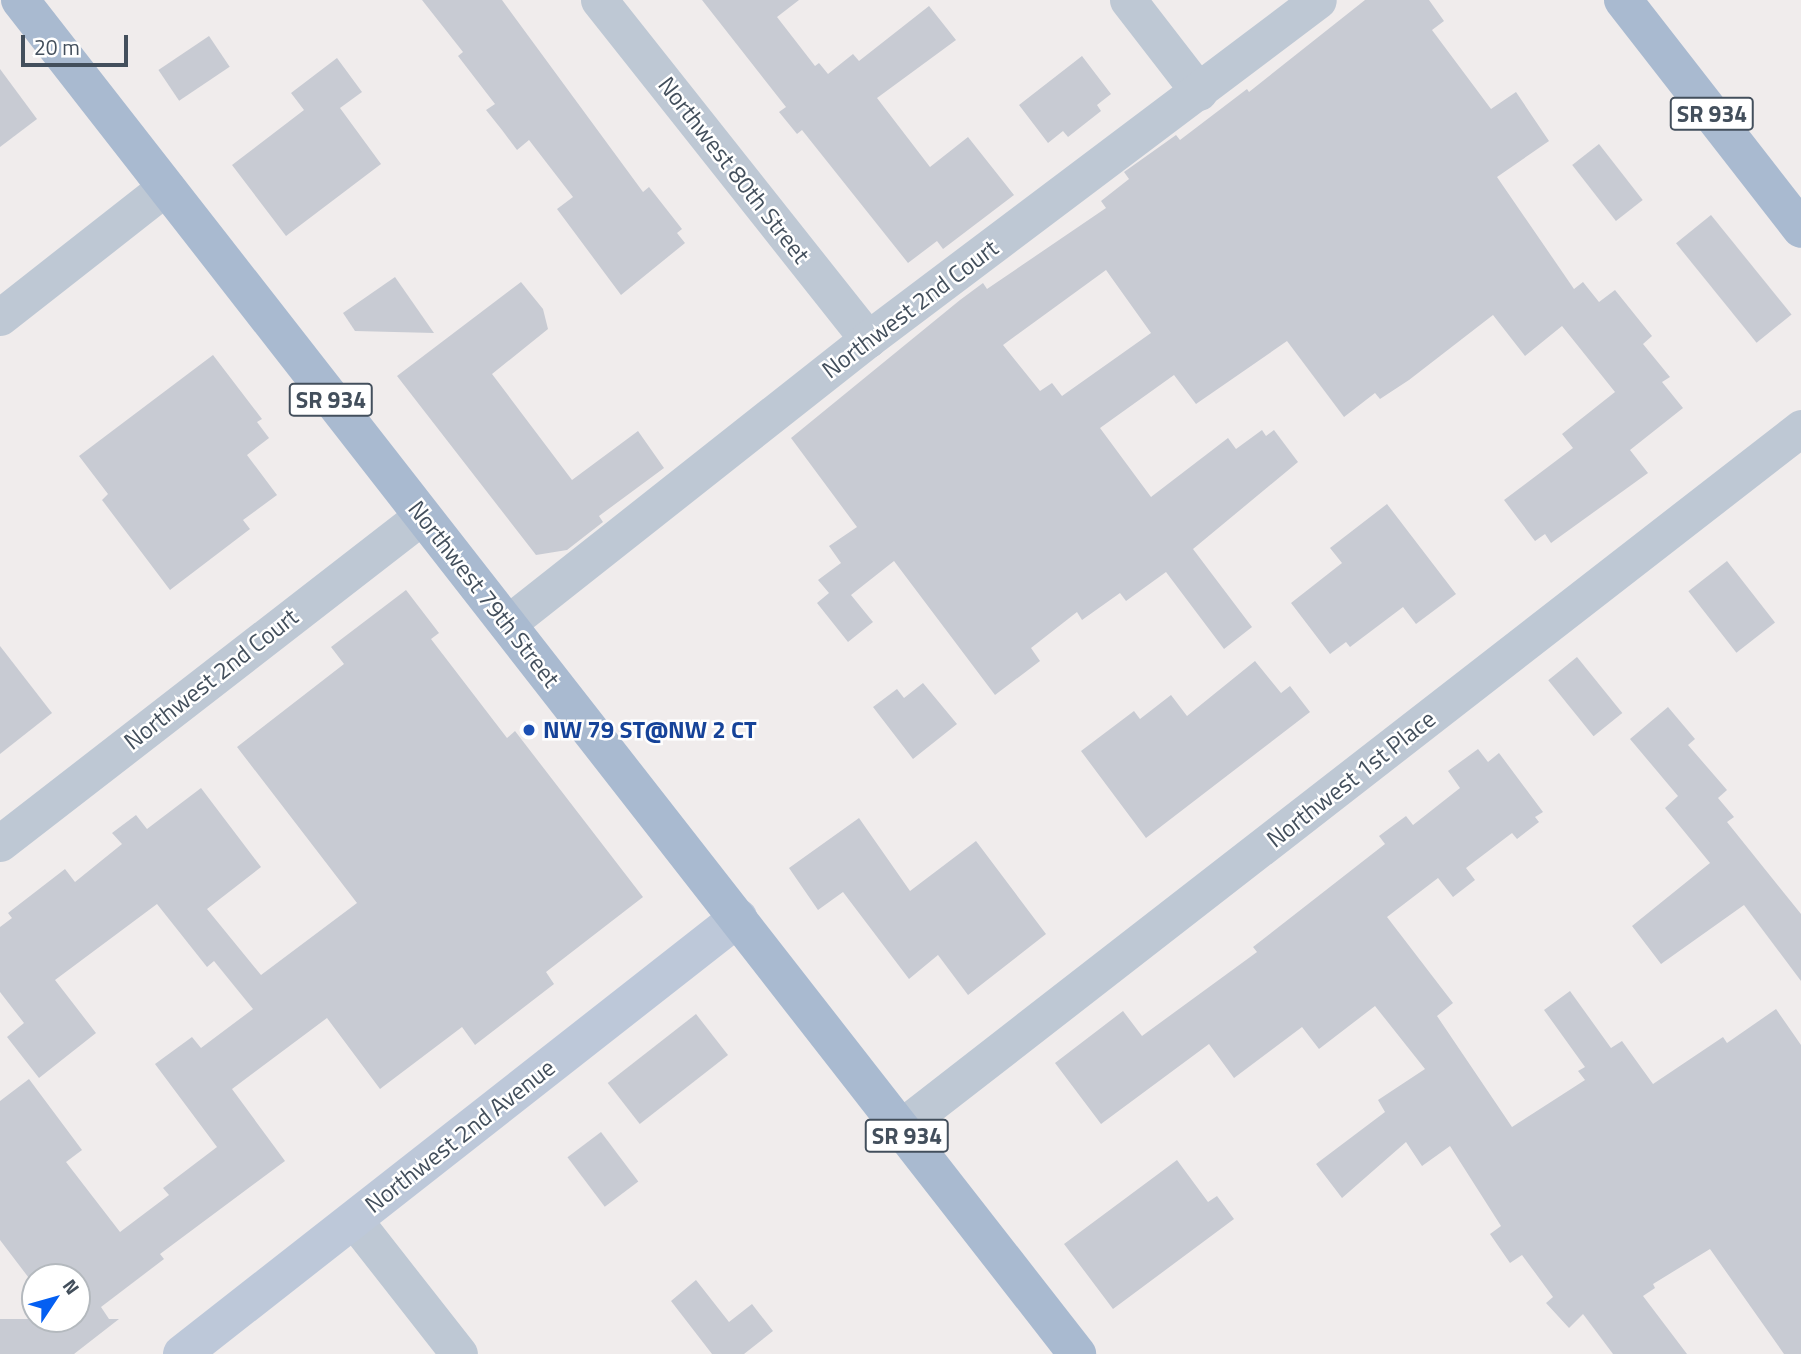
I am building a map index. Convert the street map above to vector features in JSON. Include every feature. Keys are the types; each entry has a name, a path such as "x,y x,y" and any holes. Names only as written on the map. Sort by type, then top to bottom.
{"main road":[{"name":"Northwest 79th Street","path":"19,0 1077,1354"},
{"name":"SR 934","path":"1623,0 1801,229"}],"street":[{"name":"Northwest 80th Street","path":"599,0 869,339"},
{"path":"1128,0 1199,92"},
{"name":"Northwest 2nd Court","path":"507,624 869,339 1318,0"},
{"path":"0,317 166,187"},
{"name":"Northwest 1st Place","path":"900,1128 1801,428"},
{"name":"Northwest 2nd Court","path":"0,843 422,516"},
{"name":"Northwest 2nd Avenue","path":"181,1354 738,918"},
{"path":"354,1220 459,1354"}],"building":[{"path":"422,0 502,0 643,192 649,187 682,229 677,233 685,243 621,295 557,209 573,197 529,140 517,150 486,110 495,104 458,56 463,52"},
{"path":"702,0 799,0 777,17 815,66 819,63 828,74 853,54 859,61 929,6 956,40 877,98 930,167 968,137 1014,195 943,249 937,241 908,263 802,130 797,134 779,112 786,107"},
{"path":"1365,0 1429,0 1444,21 1432,30 1491,109 1516,92 1549,141 1497,177 1574,289 1583,282 1599,302 1615,290 1652,336 1643,344 1670,377 1662,382 1683,408 1630,450 1648,473 1551,543 1545,534 1535,541 1504,500 1573,448 1562,434 1615,392 1562,326 1525,356 1493,315 1409,380 1380,399 1375,393 1344,417 1287,341 1196,404 1174,375 1100,428 1151,497 1228,438 1236,449 1262,430 1266,436 1274,430 1298,462 1193,549 1252,627 1224,649 1166,572 1126,601 1120,593 1082,620 1077,612 1031,648 1040,661 995,695 894,561 851,595 873,622 848,642 817,603 829,593 818,580 841,563 829,546 857,527 791,438 983,283 987,289 1106,208 1101,201 1129,179 1124,172 1176,135 1180,140 1247,89 1249,92","holes":["1106,270 1151,333 1062,396 1052,383 1040,391 1003,345"]},
{"path":"209,36 230,67 179,101 158,70"},
{"path":"1082,56 1111,94 1097,105 1101,111 1068,137 1063,131 1048,143 1019,105"},
{"path":"337,58 362,92 340,108 381,164 286,236 232,165 304,110 291,93"},
{"path":"0,69 37,119 0,147"},
{"path":"1599,144 1643,200 1616,221 1572,165"},
{"path":"1711,215 1792,314 1757,343 1676,243"},
{"path":"395,277 434,333 355,331 343,313"},
{"path":"521,282 543,309 548,329 492,374 572,480 638,431 664,468 599,516 603,522 567,550 536,555 397,376"},
{"path":"213,355 262,419 257,422 269,438 247,455 277,495 243,520 250,529 170,590 102,500 108,494 79,456"},
{"path":"1387,504 1456,594 1416,624 1403,607 1350,647 1346,642 1330,654 1291,603 1342,563 1330,548"},
{"path":"1727,561 1775,622 1736,653 1688,591"},
{"path":"406,590 439,633 431,639 507,738 515,731 643,897 546,972 554,984 475,1045 462,1027 380,1089 327,1018 232,1089 285,1161 160,1254 164,1259 101,1307 109,1319 119,1319 74,1354 0,1354 0,1319 21,1319 21,1333 91,1333 91,1263 21,1263 21,1268 0,1240 0,1101 29,1079 82,1150 66,1162 120,1232 169,1195 163,1188 217,1147 155,1064 192,1037 201,1048 253,1009 214,961 207,967 157,904 55,980 96,1033 39,1078 7,1037 24,1023 0,992 0,927 12,918 8,913 65,869 75,882 122,844 112,833 136,815 147,829 201,788 261,867 207,909 261,975 357,903 237,747 344,664 331,647"},
{"path":"0,646 52,713 0,754"},
{"path":"1577,657 1622,713 1594,736 1548,680"},
{"path":"1255,661 1281,693 1290,686 1310,712 1146,838 1081,751 1134,711 1140,719 1171,695 1187,716"},
{"path":"923,683 957,724 913,759 873,707 897,689 904,698"},
{"path":"1668,707 1695,739 1688,745 1727,790 1718,798 1734,817 1727,822 1801,914 1801,981 1744,905 1661,964 1632,926 1710,863 1665,808 1678,796 1630,739"},
{"path":"1478,749 1488,762 1499,753 1543,812 1535,817 1539,822 1517,839 1512,833 1466,868 1475,880 1453,897 1438,878 1387,917 1453,1003 1437,1016 1512,1127 1585,1080 1578,1071 1585,1067 1544,1010 1570,991 1611,1048 1622,1041 1653,1084 1723,1037 1727,1043 1776,1009 1801,1045 1801,1354 1784,1354 1710,1249 1653,1284 1655,1288 1643,1296 1687,1354 1613,1354 1583,1314 1569,1328 1546,1303 1553,1297 1522,1255 1510,1263 1490,1234 1501,1226 1450,1146 1422,1166 1406,1142 1342,1198 1316,1164 1385,1112 1378,1100 1425,1069 1375,1006 1319,1049 1302,1027 1234,1078 1209,1044 1101,1124 1055,1063 1123,1011 1142,1036 1257,952 1253,947 1385,844 1379,836 1406,816 1413,825 1460,788 1448,771"},
{"path":"859,818 910,891 976,841 1046,934 968,995 938,955 909,979 843,892 818,910 789,868"},
{"path":"696,1014 728,1055 640,1124 608,1083"},
{"path":"601,1132 638,1182 605,1207 567,1157"},
{"path":"1177,1160 1208,1202 1217,1196 1234,1219 1113,1309 1064,1244"},
{"path":"696,1280 729,1322 752,1304 773,1331 744,1354 712,1354 671,1301"}],"place":[{"name":"NW 79 ST@NW 2 CT","path":"529,730"}]}
